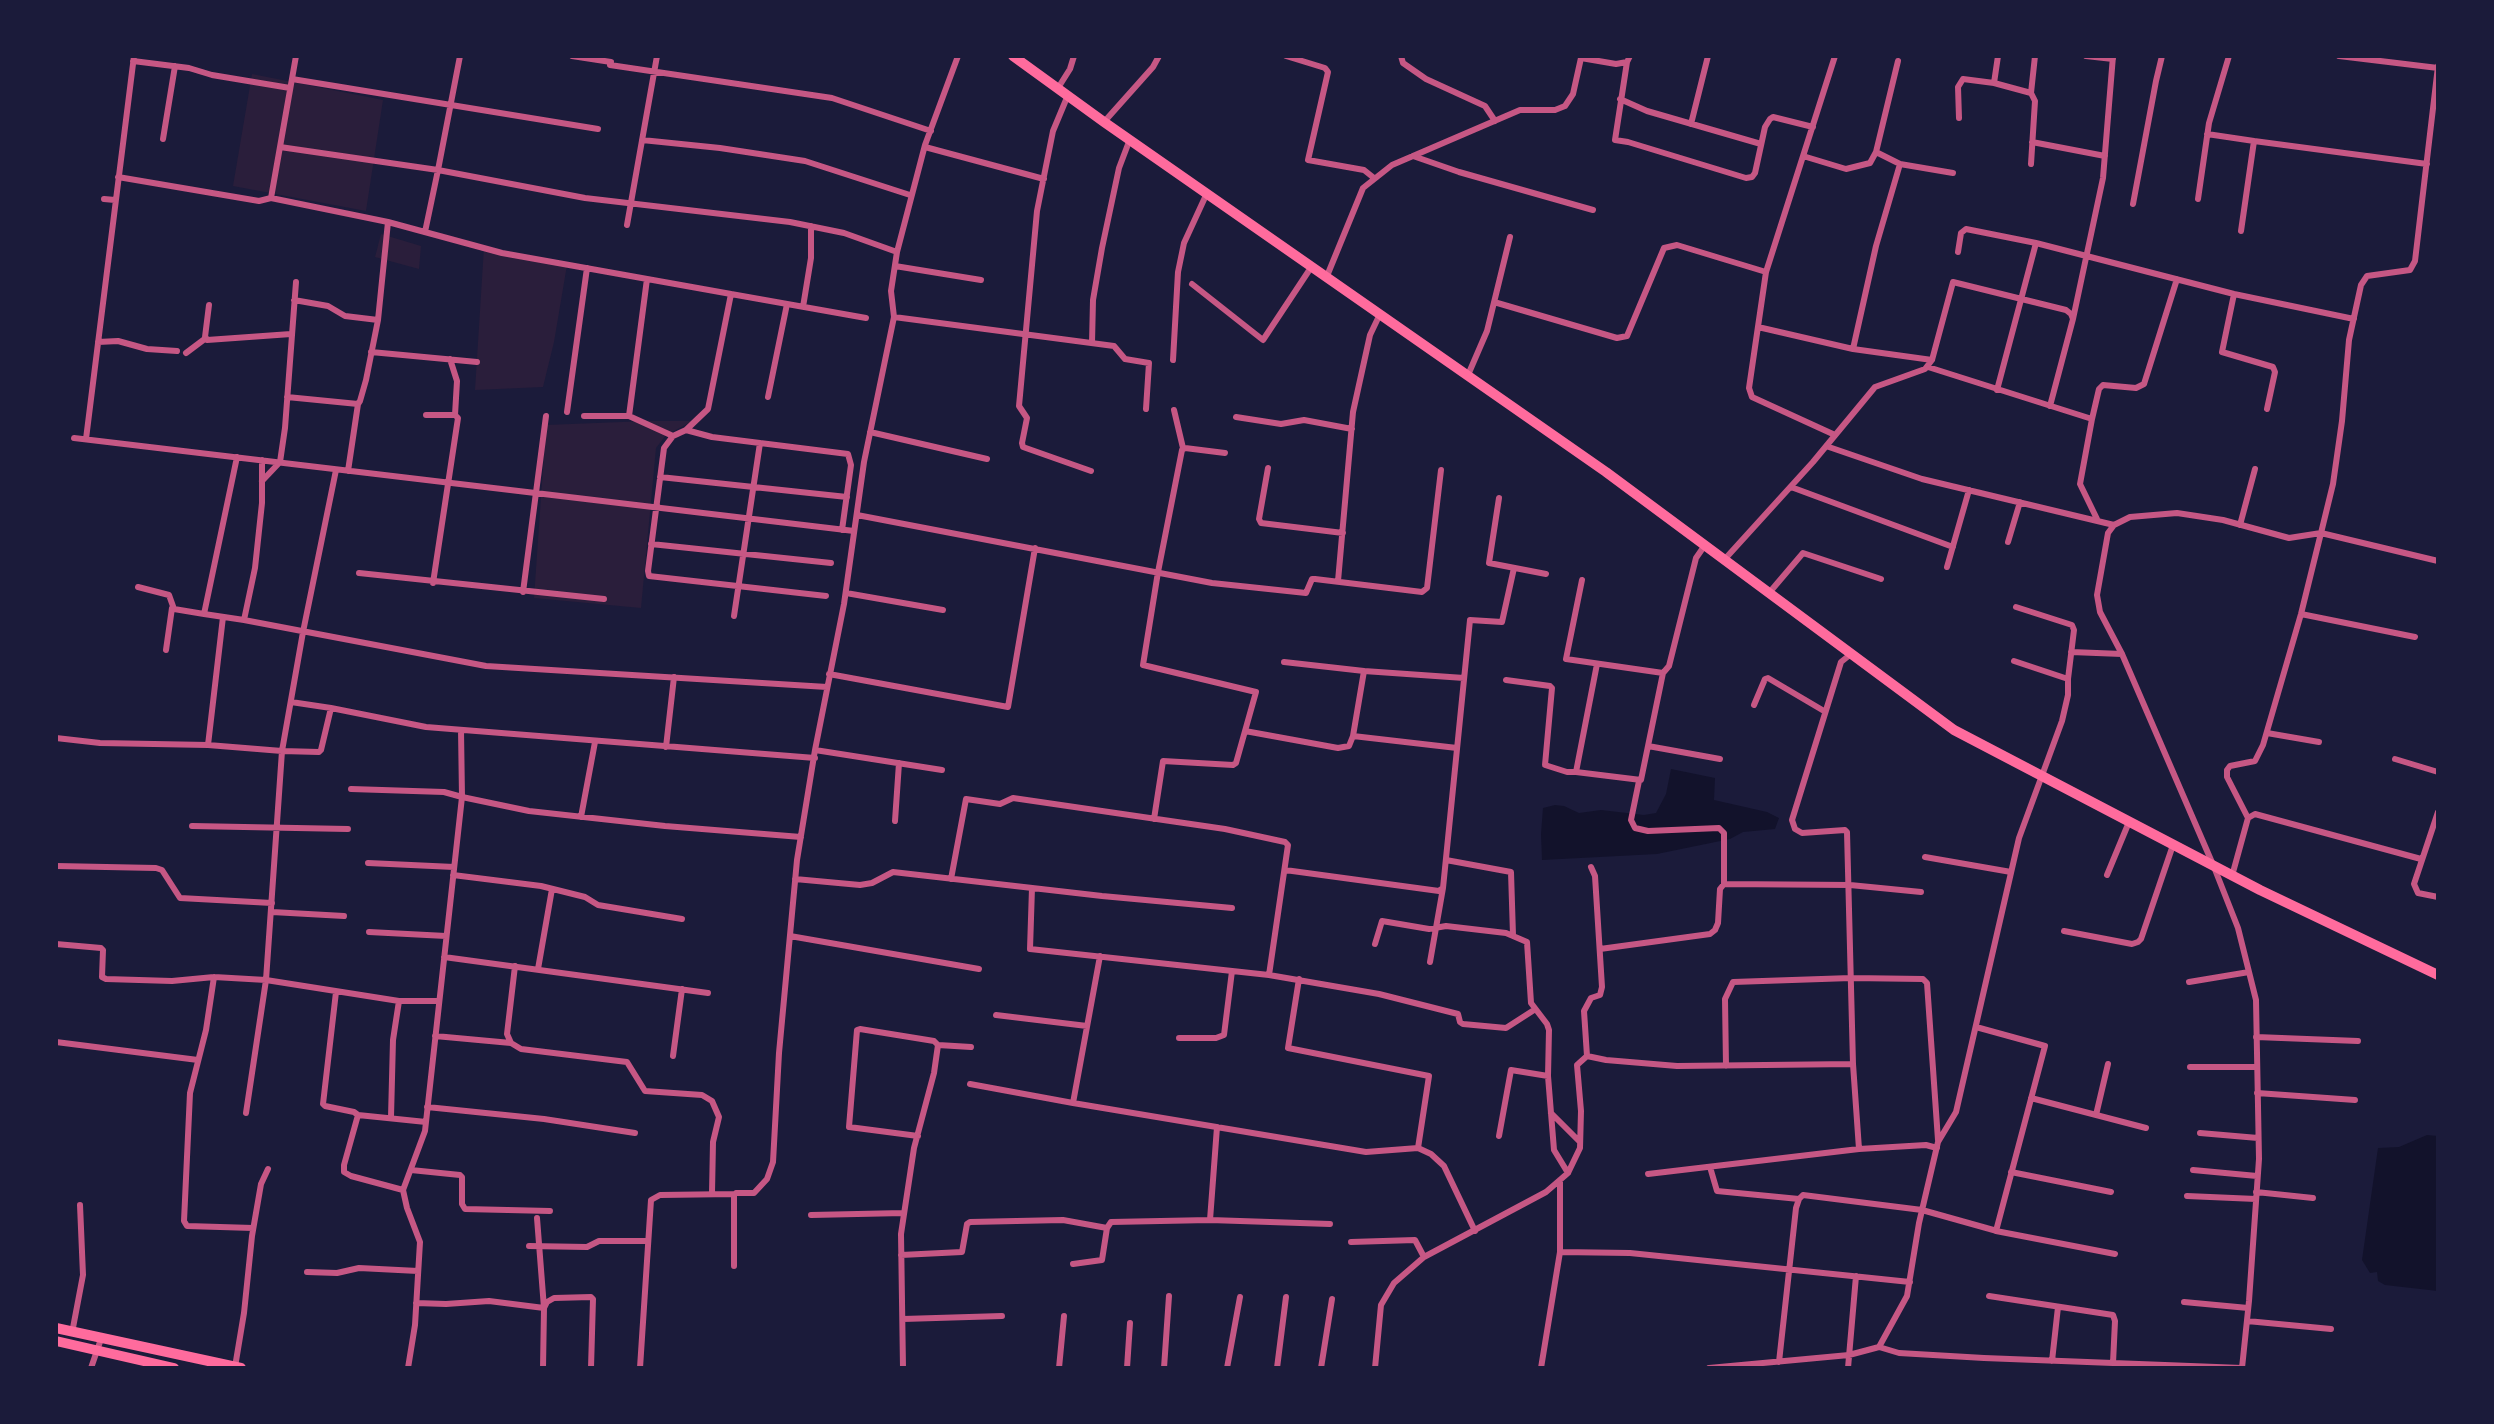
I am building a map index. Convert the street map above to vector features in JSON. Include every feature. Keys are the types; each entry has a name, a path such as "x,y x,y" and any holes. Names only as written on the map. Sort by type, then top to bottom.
{"main road":[{"path":"1013,56 1606,472 1954,730 2214,867 2438,975"},
{"path":"56,1328 238,1367"},
{"path":"56,1341 174,1368"}],"street":[{"path":"271,198 296,56"},
{"path":"425,232 460,56"},
{"path":"572,56 654,72 832,98 930,131"},
{"path":"627,225 657,56"},
{"path":"640,1368 651,1200 660,1195 754,1193 767,1179 773,1162 779,1053 795,879 829,674 846,593 870,432 894,317 891,291 897,251 910,195 930,131 958,56"},
{"path":"1058,88 1070,69 1074,56"},
{"path":"1104,122 1153,67 1159,56"},
{"path":"1286,56 1325,68 1328,72 1308,160 1363,170 1374,178"},
{"path":"1401,56 1403,63 1426,79 1485,106 1495,121"},
{"path":"1691,124 1708,56"},
{"path":"1835,56 1766,272 1750,394 1835,435"},
{"path":"1994,83 1998,56"},
{"path":"2031,164 2035,101 2031,93 2035,56"},
{"path":"2050,406 2088,256 2103,178 2113,57 2086,56"},
{"path":"2133,204 2162,56"},
{"path":"2198,199 2207,134 2230,56"},
{"path":"2248,818 2227,777 2227,770 2230,766 2255,761 2267,733 2301,614 2333,484 2349,341 2361,285 2367,276 2410,270 2415,261 2435,113 2438,67 2339,56"},
{"path":"1327,276 1363,188 1392,165 1520,110 1555,110 1565,106 1573,94 1581,57 1616,64 1629,59"},
{"path":"86,439 134,59 290,88"},
{"path":"1629,59 1615,140 1746,178 1755,173 1765,127 1772,117 1813,127"},
{"path":"1803,156 1846,169 1870,163 1876,152 1898,61"},
{"path":"163,139 175,66"},
{"path":"292,79 598,130"},
{"path":"1959,118 1959,81 1963,79 1994,83 2031,93"},
{"path":"1068,94 1053,131 1037,211 1019,405 1027,420 1022,446 1091,471"},
{"path":"1620,99 1647,111 1761,144"},
{"path":"2207,134 2427,164"},
{"path":"1092,343 1093,300 1102,248 1119,168 1130,139"},
{"path":"642,140 804,161 910,195"},
{"path":"2241,230 2254,141"},
{"path":"2032,142 2105,156"},
{"path":"280,147 438,170 585,198 811,226 844,233 897,251"},
{"path":"925,147 1044,179"},
{"path":"1876,152 1900,164 1953,173"},
{"path":"1413,156 1459,172 1593,210"},
{"path":"1853,349 1876,246 1900,164"},
{"path":"118,177 259,201 271,198 388,222 502,253 866,318"},
{"path":"1173,360 1180,262 1184,243 1207,193"},
{"path":"104,199 115,200"},
{"path":"348,471 358,404 366,380 378,320 388,222"},
{"path":"803,307 811,258 811,226"},
{"path":"1958,252 1961,233 1966,229 2036,243 2234,294 2354,320"},
{"path":"1468,375 1487,331 1510,237"},
{"path":"1997,390 2036,243"},
{"path":"1494,302 1617,338 1627,336 1664,248 1677,245 1766,272"},
{"path":"895,265 981,280"},
{"path":"1192,284 1263,340 1312,267"},
{"path":"567,412 587,268"},
{"path":"629,416 647,279"},
{"path":"2097,520 2080,484 2092,419 2102,386 2140,388 2144,384 2177,279"},
{"path":"262,481 280,462 296,282"},
{"path":"1928,367 1952,282 2066,310 2071,313 2073,319"},
{"path":"731,294 708,409 687,430 673,436 664,448 649,576 826,596"},
{"path":"2234,294 2222,352 2273,367 2275,372 2267,409"},
{"path":"294,300 328,306 345,316 378,320"},
{"path":"768,397 787,304"},
{"path":"186,353 206,338 209,305"},
{"path":"1338,581 1353,412 1370,335 1380,314"},
{"path":"894,317 1117,347 1125,359 1148,362 1146,409"},
{"path":"1758,327 1853,349 1932,360"},
{"path":"206,338 209,340 291,334"},
{"path":"99,342 118,341 147,349 177,351"},
{"path":"371,352 477,362"},
{"path":"433,583 458,418 455,415 457,381 450,359"},
{"path":"1724,560 1791,487 1875,387 1928,367 2092,419"},
{"path":"287,397 358,404"},
{"path":"1154,819 1163,761 1235,765 1256,690 1143,665 1158,572 1183,448 1174,410"},
{"path":"426,415 455,415"},
{"path":"523,592 546,416"},
{"path":"584,416 629,416 673,436"},
{"path":"1236,417 1281,424 1304,420 1352,429"},
{"path":"687,430 712,437 848,454 852,461 842,530"},
{"path":"870,432 987,459"},
{"path":"74,438 854,531"},
{"path":"734,616 760,443"},
{"path":"1826,446 1922,479 2114,525"},
{"path":"1183,448 1225,453"},
{"path":"204,614 237,457"},
{"path":"243,621 255,568 262,460"},
{"path":"1268,468 1259,519 1261,523 1343,533"},
{"path":"2240,525 2255,469"},
{"path":"246,1113 266,980 282,751 336,470"},
{"path":"857,515 1212,583 1306,593 1312,579 1426,591 1441,470"},
{"path":"660,477 847,497"},
{"path":"1791,487 1953,547"},
{"path":"1947,567 1969,490"},
{"path":"1499,498 1490,564 1546,574"},
{"path":"2008,542 2020,502"},
{"path":"1709,1368 1849,1355 1879,1348 1899,1353 2086,1365 2113,1363 2242,1368 2258,1176 2256,1000 2238,928 2214,867 2122,654 2100,612 2097,595 2105,545 2108,533 2114,525 2138,515 2177,513 2289,538 2321,533 2438,561"},
{"path":"651,544 831,563"},
{"path":"1600,949 1710,934 1718,923 1720,889 1724,884 1724,833 1719,828 1660,831 1635,828 1631,820 1663,673 1669,666 1696,558 1705,545"},
{"path":"829,674 1008,707 1035,548"},
{"path":"1769,593 1803,553 1881,579"},
{"path":"1430,962 1443,888 1470,620 1502,622 1514,568"},
{"path":"359,573 433,583 604,599"},
{"path":"1582,580 1566,659 1663,673"},
{"path":"138,587 169,594 172,608 166,650"},
{"path":"846,593 943,610"},
{"path":"1937,1145 1956,1112 2019,838 2062,721 2068,695 2074,631 2068,622 2016,607"},
{"path":"172,608 486,666 827,687"},
{"path":"2301,614 2415,637"},
{"path":"208,745 223,617"},
{"path":"2071,652 2122,654"},
{"path":"1851,654 1840,662 1792,820 1795,829 1802,833 1846,830 1850,885 1853,1064 1859,1149"},
{"path":"2014,660 2068,679"},
{"path":"1284,662 1464,678"},
{"path":"1576,772 1597,664"},
{"path":"1245,731 1338,748 1349,746 1364,671"},
{"path":"666,747 674,677"},
{"path":"1754,705 1766,678 1824,712"},
{"path":"1506,680 1552,688 1545,765 1567,772 1639,780"},
{"path":"291,702 426,727 666,747 815,754 943,770"},
{"path":"56,738 100,743 208,745 319,752 331,708"},
{"path":"408,1368 420,1242 407,1209 403,1190 426,1122 462,797 461,730"},
{"path":"2267,733 2319,742"},
{"path":"1353,736 1457,748"},
{"path":"580,817 596,742"},
{"path":"1648,746 1720,759"},
{"path":"2395,759 2438,772"},
{"path":"895,821 900,763"},
{"path":"351,789 444,792 529,811 801,837"},
{"path":"951,879 966,799 1000,804 1013,797 1225,829 1285,842 1288,845 1269,975"},
{"path":"2438,813 2414,884 2418,893 2438,897"},
{"path":"2232,876 2248,818 2260,814 2421,859"},
{"path":"2107,875 2129,822"},
{"path":"192,826 348,829"},
{"path":"2064,931 2132,944 2138,942 2173,845"},
{"path":"1925,857 2011,872"},
{"path":"1446,860 1511,873 1513,935"},
{"path":"368,863 454,867"},
{"path":"56,866 159,868 180,898 272,903"},
{"path":"1587,1056 1584,1010 1591,998 1600,995 1602,987 1595,876 1591,867"},
{"path":"1284,870 1439,891 1443,888"},
{"path":"795,879 860,885 872,883 893,872 1232,908"},
{"path":"453,875 552,889 585,897 598,905 682,919"},
{"path":"1724,884 1850,885 1921,892"},
{"path":"1032,888 1030,948 1299,979 1379,994 1458,1014 1463,1024 1506,1028 1534,1010"},
{"path":"538,969 552,889"},
{"path":"272,912 344,916"},
{"path":"1375,944 1382,921 1429,929 1446,926 1513,935 1525,940 1529,945 1531,1003 1549,1027 1548,1076 1554,1150 1568,1173"},
{"path":"369,932 446,936"},
{"path":"790,936 979,968"},
{"path":"56,944 101,948 102,977 106,979 172,982 214,978 266,980 399,1001 439,1001"},
{"path":"1073,1103 1100,956"},
{"path":"444,957 708,993"},
{"path":"511,1043 508,1034 515,966"},
{"path":"1180,1038 1216,1038 1224,1035 1232,971"},
{"path":"2189,982 2249,972"},
{"path":"214,978 206,1030 190,1093 184,1221 187,1226 253,1228"},
{"path":"1726,1066 1725,999 1733,982 1851,978 1923,979 1927,983 1937,1145 1922,1210 1908,1296 1879,1348"},
{"path":"1299,979 1288,1048 1429,1076 1418,1148"},
{"path":"673,1056 682,989"},
{"path":"336,992 323,1104 358,1115 426,1122"},
{"path":"391,1117 393,1040 399,1001"},
{"path":"996,1015 1087,1026"},
{"path":"1976,1027 2045,1046 1997,1231"},
{"path":"918,1136 849,1127 857,1030 860,1028 934,1041 938,1045 971,1047"},
{"path":"435,1036 511,1043 522,1049 627,1062 645,1091 702,1095 712,1101 719,1117 713,1142 712,1193"},
{"path":"2256,1037 2358,1041"},
{"path":"56,1042 198,1060"},
{"path":"903,1368 901,1234 918,1136 938,1045"},
{"path":"1587,1056 1677,1066 1853,1064"},
{"path":"1375,1368 1381,1305 1394,1283 1424,1257 1546,1192 1568,1173 1580,1149 1581,1111 1577,1065 1587,1056"},
{"path":"2096,1115 2108,1064"},
{"path":"2190,1067 2257,1067"},
{"path":"1499,1136 1511,1070 1548,1076"},
{"path":"970,1084 1366,1152 1418,1148 1431,1154 1444,1166 1475,1231"},
{"path":"2257,1093 2356,1100"},
{"path":"2031,1098 2146,1128"},
{"path":"427,1107 544,1119 635,1133"},
{"path":"1551,1113 1580,1142"},
{"path":"358,1115 344,1172 403,1190"},
{"path":"1210,1220 1217,1127"},
{"path":"2200,1133 2258,1138"},
{"path":"1648,1174 1859,1149 1937,1145"},
{"path":"1710,1167 1717,1191 1799,1199"},
{"path":"238,1367 253,1228 261,1184 268,1170"},
{"path":"411,1170 460,1175 461,1204 465,1209 550,1211"},
{"path":"2193,1170 2258,1176"},
{"path":"2011,1172 2111,1192"},
{"path":"1541,1368 1560,1252 1560,1180"},
{"path":"734,1194 734,1266"},
{"path":"1779,1362 1799,1199 1803,1195 1922,1210 1997,1231 2115,1254"},
{"path":"2187,1196 2313,1198"},
{"path":"72,1333 83,1275 80,1205"},
{"path":"811,1215 904,1213"},
{"path":"537,1218 544,1308 542,1368"},
{"path":"901,1255 962,1252 967,1224 970,1222 1063,1220 1107,1228"},
{"path":"1073,1264 1102,1260 1107,1228 1111,1222 1210,1220 1330,1224"},
{"path":"1351,1242 1415,1240 1424,1257"},
{"path":"529,1246 587,1247 599,1241 648,1241"},
{"path":"1560,1252 1630,1253 1910,1282"},
{"path":"307,1272 337,1273 359,1268 418,1271"},
{"path":"1848,1368 1856,1276"},
{"path":"1164,1368 1169,1296"},
{"path":"1989,1296 2113,1315 2113,1363"},
{"path":"1227,1368 1240,1297"},
{"path":"1277,1368 1286,1297"},
{"path":"544,1308 547,1302 554,1298 592,1298 591,1368"},
{"path":"1321,1368 1332,1299"},
{"path":"416,1303 489,1301 544,1308"},
{"path":"2183,1302 2248,1308"},
{"path":"2052,1361 2058,1307"},
{"path":"902,1319 1002,1316"},
{"path":"1059,1368 1064,1316"},
{"path":"2247,1321 2331,1329"},
{"path":"1127,1368 1130,1323"},
{"path":"91,1368 101,1339"},
{"path":"1983,1368 1984,1358"}],"shaded area":[{"path":"252,74 383,100 366,211 233,186"},
{"path":"381,234 421,246 419,269 375,257"},
{"path":"484,247 567,265 554,342 543,387 475,390"},
{"path":"693,421 666,435 656,448 641,608 534,598 546,425"},
{"path":"1671,769 1715,778 1714,800 1767,812 1779,818 1775,829 1743,832 1730,839 1657,854 1542,860 1543,808 1555,805 1579,813 1601,810 1644,815 1656,813 1666,794"},
{"path":"2427,1135 2438,1136 2438,1291 2385,1285 2378,1281 2377,1272 2370,1273 2362,1260 2378,1148 2399,1147"}]}
